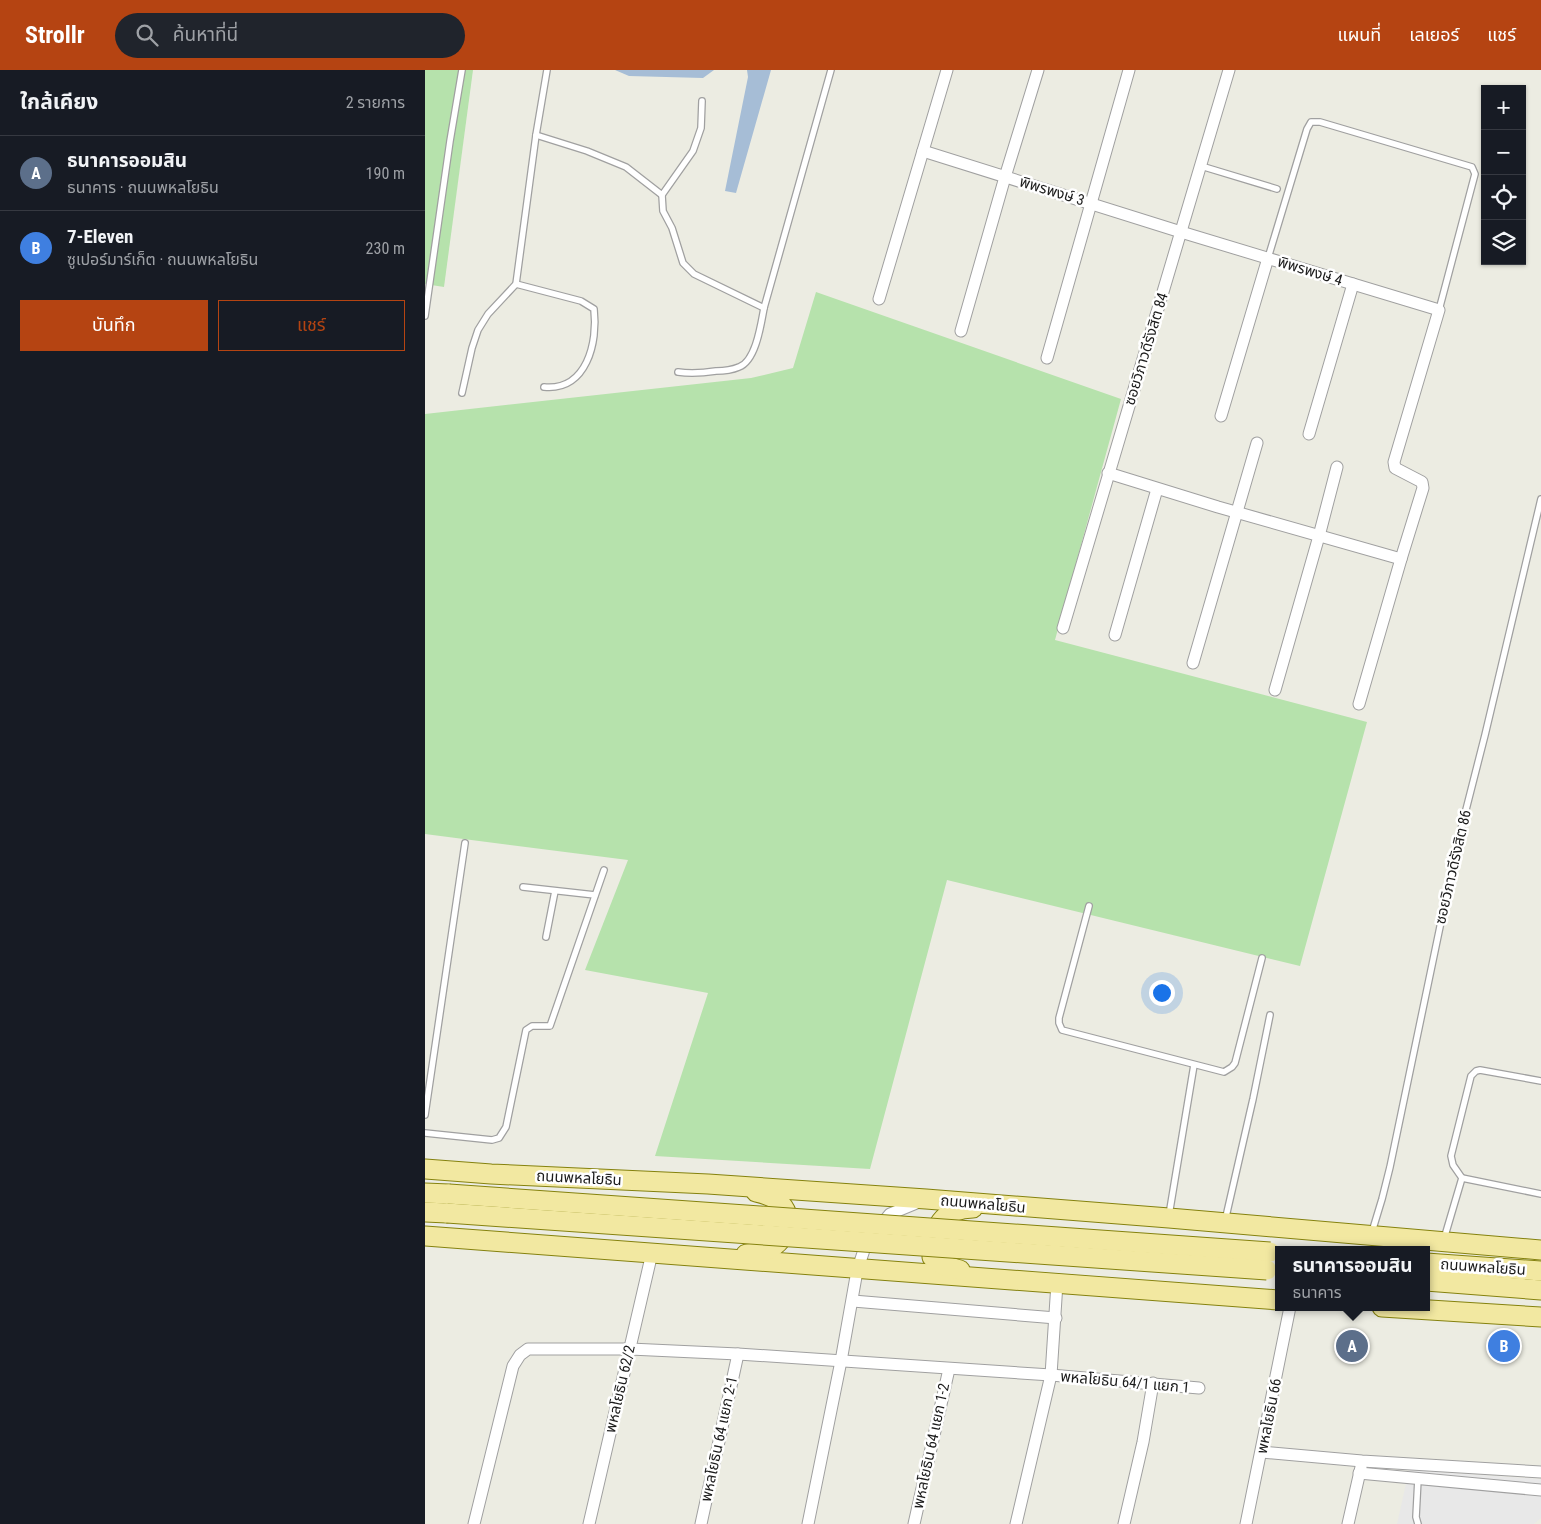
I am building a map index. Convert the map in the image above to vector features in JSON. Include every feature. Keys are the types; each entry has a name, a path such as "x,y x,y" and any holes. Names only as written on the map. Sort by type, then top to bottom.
{"main road":[{"name":"ถนนพหลโยธิน","path":"425,1169 708,1184 926,1199 1541,1250"},
{"path":"705,1256 766,1251 781,1240 788,1224 787,1212 780,1203 771,1197 758,1192 708,1184"},
{"name":"ถนนพหลโยธิน","path":"425,1193 1273,1262"},
{"path":"1007,1280 942,1265 933,1257 933,1238 941,1220 959,1209 1019,1207"},
{"name":"ถนนพหลโยธิน","path":"425,1212 1273,1262"},
{"path":"425,1236 652,1254 705,1256 858,1270 1275,1300"},
{"name":"ถนนพหลโยธิน","path":"1430,1263 1541,1271"},
{"name":"ถนนพหลโยธิน","path":"1430,1282 1541,1290"},
{"path":"1430,1310 1541,1317"}],"street":[{"path":"879,299 947,70"},
{"path":"961,331 1005,177 1039,70"},
{"path":"1047,358 1129,70"},
{"name":"ซอยวิภาวดีรังสิต 84","path":"1063,628 1229,70"},
{"name":"พิพรพงษ์ 3","path":"923,151 1181,232"},
{"name":"พิพรพงษ์ 4","path":"1181,232 1439,310"},
{"path":"1221,416 1268,258"},
{"path":"1309,434 1353,284"},
{"path":"1359,704 1423,488 1422,482 1395,468 1394,462 1439,310"},
{"path":"1193,663 1257,443"},
{"path":"1275,690 1337,466"},
{"path":"1108,473 1238,513 1401,559"},
{"path":"1115,635 1157,489"},
{"path":"808,1524 858,1270 867,1241 890,1214 926,1199"},
{"name":"พหลโยธิน 62/2","path":"589,1524 652,1254"},
{"path":"1017,1524 1051,1375 1057,1283"},
{"path":"853,1301 1056,1318"},
{"name":"พหลโยธิน 66","path":"1246,1524 1290,1311"},
{"name":"พหลโยธิน 64/1 แยก 1","path":"474,1524 511,1375 516,1360 528,1349 630,1349 841,1360 1199,1388"},
{"name":"พหลโยธิน 64 แยก 2-1","path":"701,1524 737,1354"},
{"name":"พหลโยธิน 64 แยก 1-2","path":"914,1524 949,1369"},
{"path":"1124,1524 1143,1442 1153,1383"},
{"path":"1262,1452 1362,1461 1541,1472"},
{"path":"1349,1524 1362,1461"},
{"path":"1359,1473 1541,1490"}],"lane":[{"path":"425,316 462,70"},
{"path":"463,393 472,348 478,330 488,314 516,284 535,135 547,70"},
{"path":"678,372 688,374 728,370 741,367 747,361 758,337 764,308 831,70"},
{"path":"701,101 701,128 693,152 662,195 663,212 672,228 683,263 694,274 764,308"},
{"path":"1268,258 1307,129 1311,122 1319,122 1472,167 1475,174 1439,310"},
{"path":"535,135 587,151 626,167 662,195"},
{"path":"1201,166 1277,189"},
{"path":"516,284 581,301 594,309 593,342 586,364 579,375 570,382 554,388 544,387"},
{"name":"ซอยวิภาวดีรังสิต 86","path":"1371,1236 1390,1167 1457,845 1541,499"},
{"path":"425,1115 465,843"},
{"path":"425,1133 492,1140 499,1138 506,1127 525,1030 532,1026 550,1026 604,870"},
{"path":"523,887 595,895"},
{"path":"546,937 555,890"},
{"path":"1089,906 1059,1018 1062,1030 1224,1072 1235,1063 1262,958"},
{"path":"1225,1223 1270,1015"},
{"path":"1169,1218 1194,1064"},
{"path":"1541,1081 1480,1070 1475,1071 1471,1076 1451,1156 1453,1165 1462,1178 1541,1194"},
{"path":"1443,1242 1462,1178"},
{"path":"1418,1478 1416,1517 1418,1524"}],"green space":[{"path":"425,70 473,70 444,287 425,284"},
{"path":"816,292 1121,399 1055,640 1367,722 1300,966 947,880 870,1169 655,1156 708,993 585,970 628,860 425,834 425,414 751,378 793,368"}],"shaded area":[{"path":"1409,1470 1541,1479 1541,1518 1534,1524 1397,1524"}],"water":[{"path":"615,70 714,70 703,78 629,76"},
{"path":"747,70 771,70 736,193 725,191 748,77"}],"place":[{"name":"ธนาคารออมสิน","path":"1352,1346"},
{"name":"7-Eleven","path":"1504,1346"}]}
